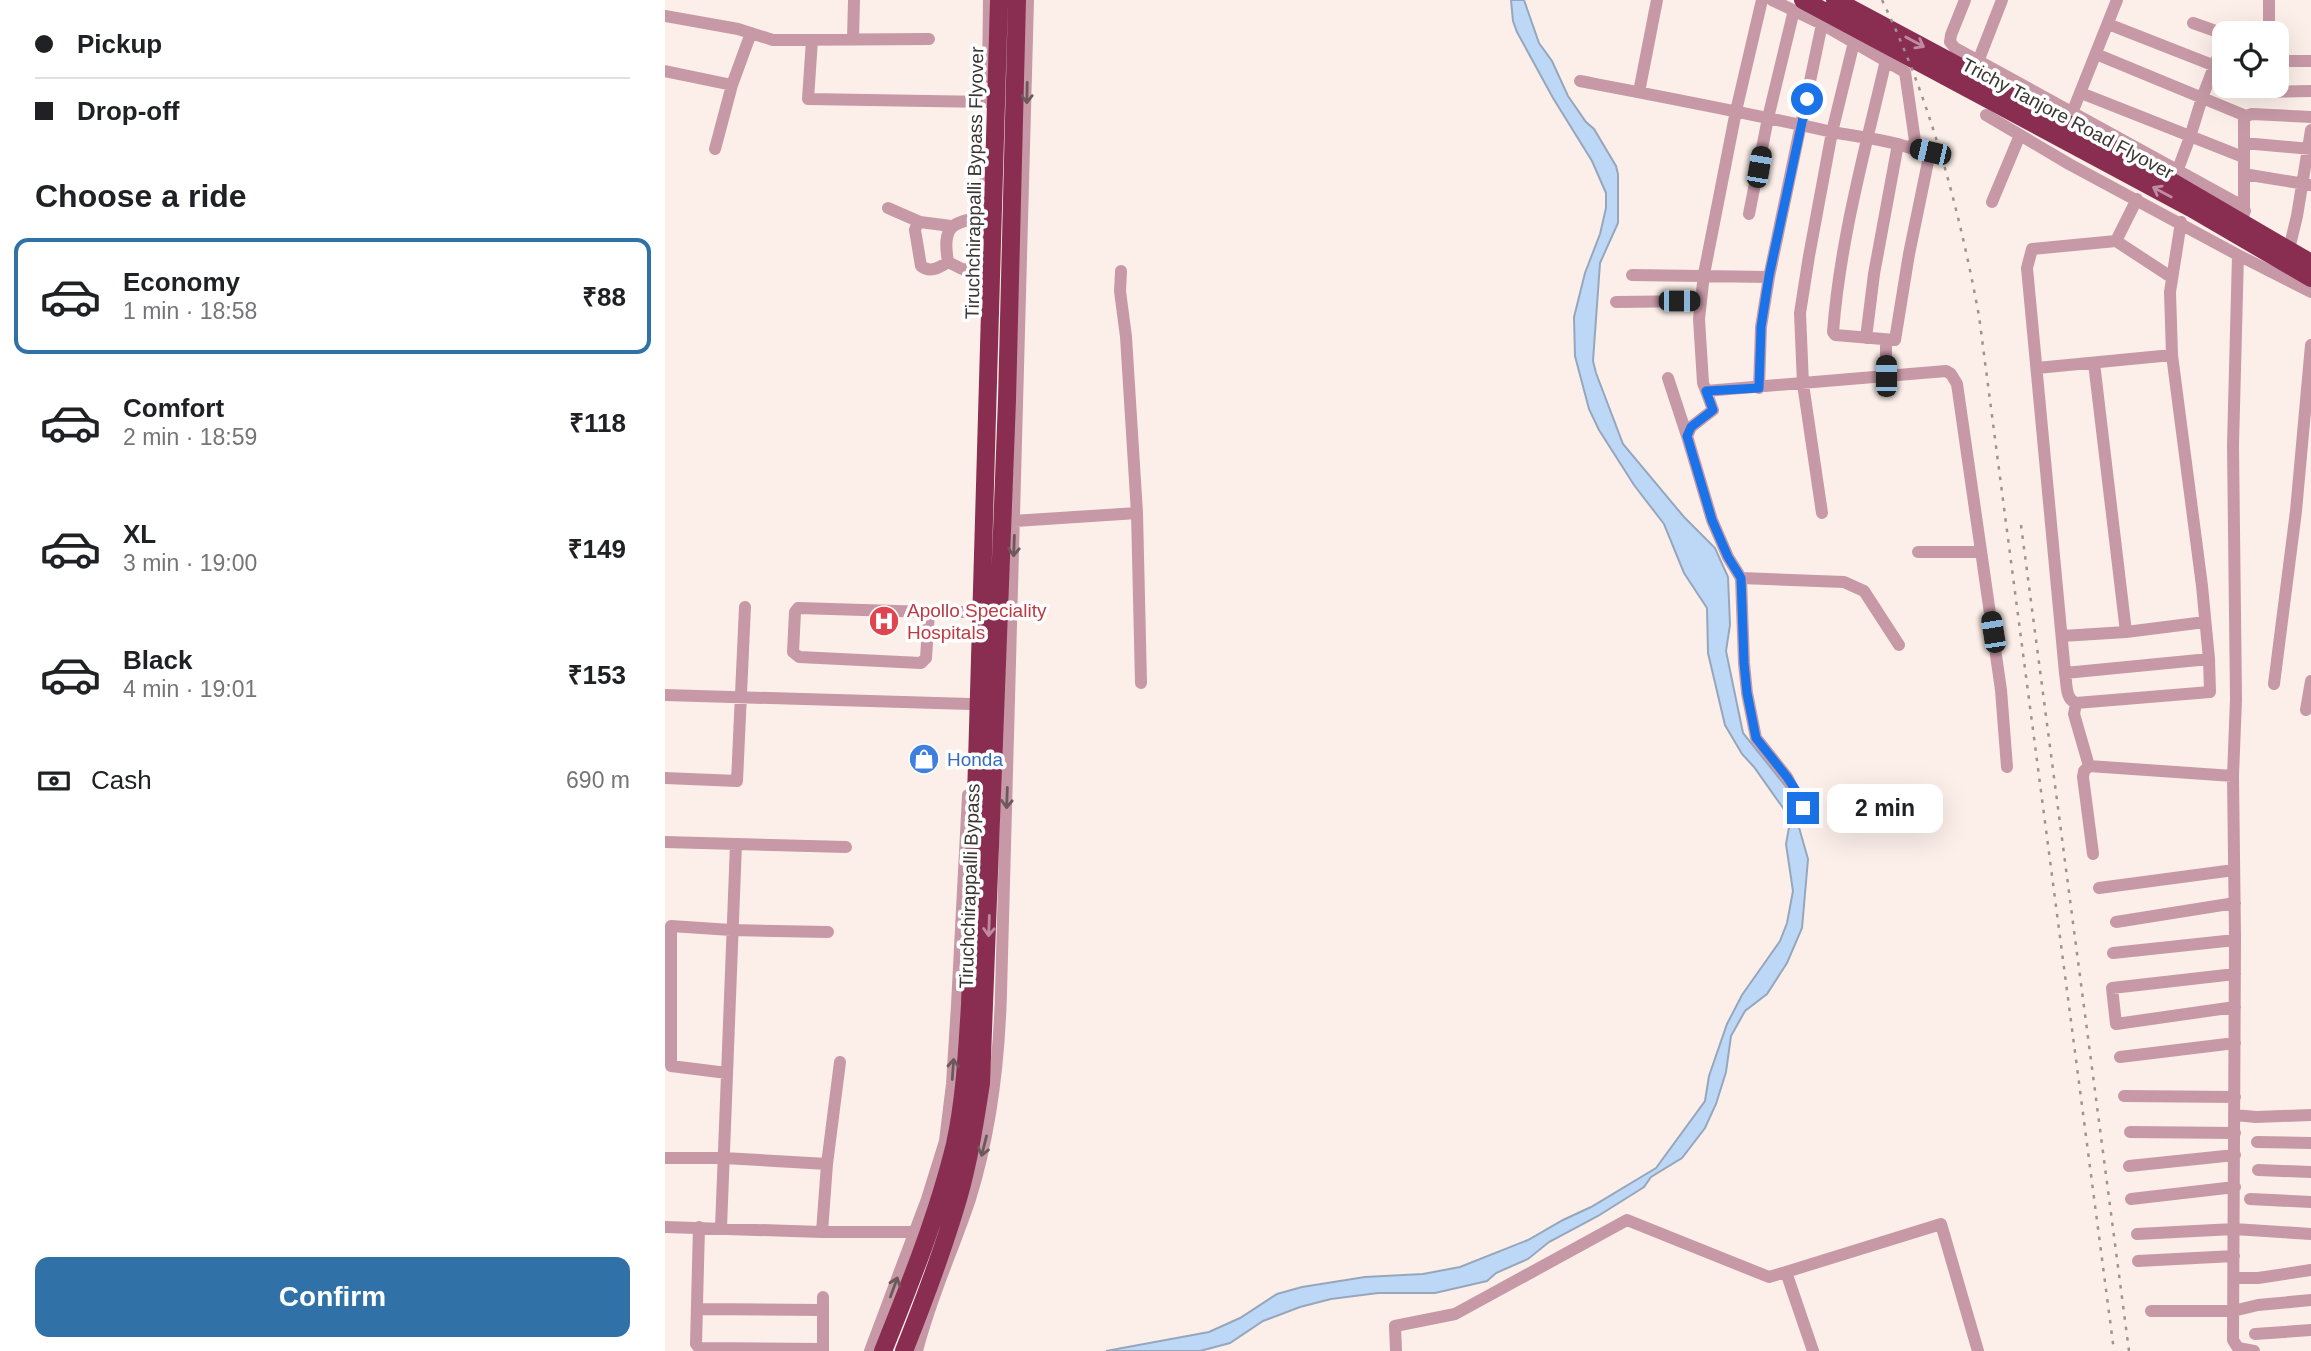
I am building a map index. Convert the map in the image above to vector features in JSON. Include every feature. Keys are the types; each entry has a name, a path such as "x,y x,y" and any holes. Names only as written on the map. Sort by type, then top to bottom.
{"highway":[{"name":"Tiruchchirappalli Bypass Flyover","path":"999,0 1008,30 1011,244"},
{"name":"Tiruchchirappalli Bypass Flyover","path":"986,361 1008,30 1017,0"},
{"name":"Trichy Tanjore Road Flyover","path":"1835,0 2080,130 2220,209 2244,216 2311,263"},
{"name":"Trichy Tanjore Road Flyover","path":"1798,5 2191,208 2311,278"},
{"name":"Tiruchchirappalli Bypass","path":"904,1351 928,1290 958,1197 972,1142 981,1083 988,951 1011,244"},
{"name":"Tiruchchirappalli Bypass","path":"883,1351 940,1198 955,1142 965,1085 970,991 986,361"}],"street":[{"path":"853,39 854,0"},
{"path":"870,1351 945,1141 952,1084 986,361 983,272 989,0"},
{"path":"917,1351 970,1198 986,1142 996,1085 1001,1004 1028,0"},
{"path":"1639,92 1657,0"},
{"path":"1687,436 1691,427 1713,410 1703,383 1701,363 1699,319 1704,274 1736,111 1762,0"},
{"path":"1772,0 1798,5 1822,24 1905,72 1915,141 1904,146"},
{"path":"1965,0 1951,35 1950,42 1955,48 2237,203 2244,216"},
{"path":"1979,59 2002,0"},
{"path":"2073,113 2117,0"},
{"path":"2269,0 2269,21"},
{"path":"1749,214 1768,118 1798,5"},
{"path":"665,16 739,29 773,40 929,39"},
{"path":"2193,23 2212,35"},
{"path":"1759,388 1761,327 1769,276 1822,24"},
{"path":"2108,24 2212,65"},
{"path":"715,149 732,85 751,33"},
{"path":"812,40 808,99 988,102"},
{"path":"1822,513 1803,384 1801,313 1832,132 1854,42"},
{"path":"2096,54 2246,116 2311,117"},
{"path":"1580,81 1736,111 1832,132 1867,139 1904,146 1930,152 1895,340 1835,335 1833,332 1849,221 1867,139 1886,60"},
{"path":"2289,61 2311,61"},
{"path":"665,71 732,85"},
{"path":"2178,169 2212,73"},
{"path":"2289,91 2311,91"},
{"path":"2081,93 2243,157"},
{"path":"1986,115 2238,255 2311,292"},
{"path":"2244,216 2243,157 2246,116"},
{"path":"2289,250 2306,184 2311,130"},
{"path":"1992,202 2020,135"},
{"path":"2244,142 2309,149"},
{"path":"1866,338 1874,274 1904,146"},
{"path":"2244,174 2306,184"},
{"path":"2116,241 2137,199"},
{"path":"888,208 921,222 951,226 960,221 984,217"},
{"path":"2297,216 2311,218"},
{"path":"921,222 915,226 921,266 931,270 948,262"},
{"path":"2076,704 2210,692 2205,622 2172,355 2171,276 2181,222"},
{"path":"948,262 946,240 951,226"},
{"path":"2076,704 2068,696 2065,673 2027,268 2032,249 2116,241 2171,276"},
{"path":"2238,255 2233,445 2236,699 2233,776 2233,1311 2235,1345 2254,1351"},
{"path":"948,262 963,269 983,272"},
{"path":"1121,271 1120,291 1126,337 1137,513 1141,683"},
{"path":"1632,275 1769,276"},
{"path":"1616,302 1701,301"},
{"path":"1886,340 1886,376"},
{"path":"2274,684 2296,511 2311,345"},
{"path":"2037,368 2172,355"},
{"path":"2094,363 2126,632"},
{"path":"1706,391 1946,372 1955,379 2001,690 2007,766"},
{"path":"1668,378 1712,520 1728,557 1741,578 1745,673 1756,738 1787,777 1800,797 1803,808"},
{"path":"1014,521 1137,513"},
{"path":"1918,552 1981,552"},
{"path":"1741,578 1844,582 1854,586 1864,591 1899,645"},
{"path":"665,778 737,781 745,607"},
{"path":"929,612 926,658 921,663 799,657 793,652 795,612 798,608 973,612"},
{"path":"2062,636 2126,632 2205,622"},
{"path":"2065,673 2209,659"},
{"path":"2306,710 2311,681"},
{"path":"665,695 971,704"},
{"path":"2076,704 2074,714 2089,766"},
{"path":"2093,854 2083,777 2089,766 2233,776"},
{"path":"665,842 846,847"},
{"path":"721,1228 736,844"},
{"path":"2099,888 2234,870"},
{"path":"2116,922 2235,902"},
{"path":"727,1073 671,1066 671,926 828,932"},
{"path":"2112,953 2235,940"},
{"path":"2235,974 2112,988 2116,1024 2235,1007"},
{"path":"2120,1057 2235,1043"},
{"path":"822,1232 827,1164 840,1062"},
{"path":"2124,1096 2235,1097"},
{"path":"2235,1115 2311,1115"},
{"path":"2130,1132 2235,1133"},
{"path":"2257,1142 2311,1143"},
{"path":"2129,1166 2235,1155"},
{"path":"665,1158 724,1158 827,1164"},
{"path":"2258,1170 2311,1172"},
{"path":"2131,1199 2235,1187"},
{"path":"2250,1199 2311,1202"},
{"path":"1396,1351 1395,1326 1454,1314 1627,1220 1769,1277 1941,1224 1978,1351"},
{"path":"665,1227 914,1232"},
{"path":"697,1309 823,1303 823,1350 704,1349 696,1344 699,1227"},
{"path":"2137,1234 2234,1229 2311,1234"},
{"path":"2139,1261 2234,1255"},
{"path":"2234,1278 2258,1278 2311,1270"},
{"path":"1786,1272 1813,1351"},
{"path":"2151,1311 2233,1311 2258,1305 2311,1300"},
{"path":"863,1351 878,1329"},
{"path":"2255,1334 2311,1330"}],"water":[{"path":"1511,0 1524,0 1539,43 1552,61 1568,96 1594,129 1616,166 1618,223 1600,263 1593,361 1623,444 1684,517 1715,548 1728,577 1730,625 1726,651 1743,733 1788,789 1808,859 1802,928 1787,963 1767,994 1745,1011 1731,1036 1726,1072 1716,1104 1705,1128 1682,1158 1651,1177 1644,1187 1549,1242 1528,1259 1496,1273 1487,1281 1435,1293 1378,1293 1331,1299 1300,1307 1263,1321 1230,1343 1200,1351 1106,1351 1209,1332 1240,1318 1277,1294 1302,1287 1365,1277 1423,1274 1460,1267 1528,1240 1591,1207 1656,1168 1705,1101 1709,1076 1727,1024 1742,995 1780,941 1787,923 1793,891 1786,844 1790,822 1788,815 1742,754 1725,725 1708,653 1707,608 1684,573 1664,524 1634,485 1589,409 1575,356 1574,317 1585,273 1600,234 1606,208 1606,193 1592,161 1517,32"}],"railway":[{"path":"1882,0 1929,115 1962,235 1979,316 2114,1351"},
{"path":"2021,525 2129,1351"}],"place":[{"name":"Apollo Speciality Hospitals","path":"884,621"},
{"name":"Honda","path":"924,759"}],"route":[{"path":"1803,808 1800,797 1787,777 1756,738 1744,663 1741,578 1728,557 1712,520 1687,436 1698,420 1713,410 1706,391 1759,388 1761,327 1769,276 1807,99"}]}
